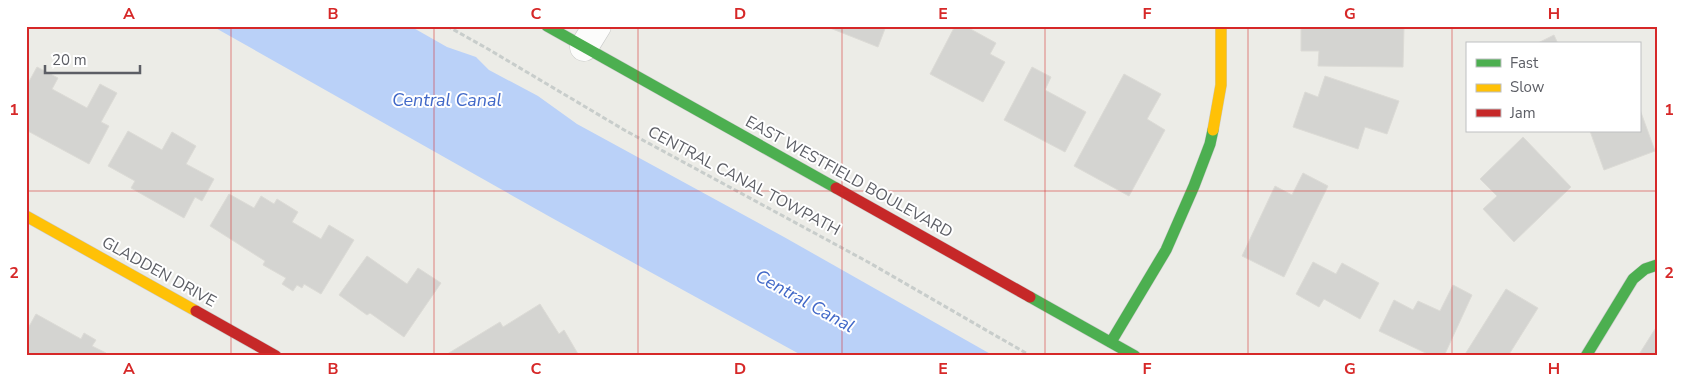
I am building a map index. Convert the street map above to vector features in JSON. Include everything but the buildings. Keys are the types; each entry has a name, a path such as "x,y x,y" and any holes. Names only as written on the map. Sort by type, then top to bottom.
{"street":[{"name":"EAST WESTFIELD BOULEVARD","path":"547,26 590,37 1135,356"},
{"path":"1111,342 1166,250 1210,144 1221,85 1221,26"},
{"name":"GLADDEN DRIVE","path":"26,216 276,356"},
{"path":"1586,356 1633,278 1645,269 1657,265"}],"path":[{"name":"CENTRAL CANAL TOWPATH","path":"447,26 626,131 868,262 1031,356"}],"water":[{"name":"Central Canal","path":"212,26 410,26 447,47 476,57 489,70 538,96 577,124 784,237 994,356 803,356 552,218"}],"traffic: fast":[{"path":"547,26 836,188"},
{"path":"1111,342 1166,250 1194,186 1210,144 1213,130"},
{"path":"1586,356 1633,279 1645,269 1657,265"},
{"path":"1030,297 1135,356"}],"traffic: slow":[{"path":"1213,130 1221,85 1221,26"},
{"path":"26,216 196,311"}],"traffic: jam":[{"path":"836,188 1030,297"},
{"path":"196,311 276,356"}]}
